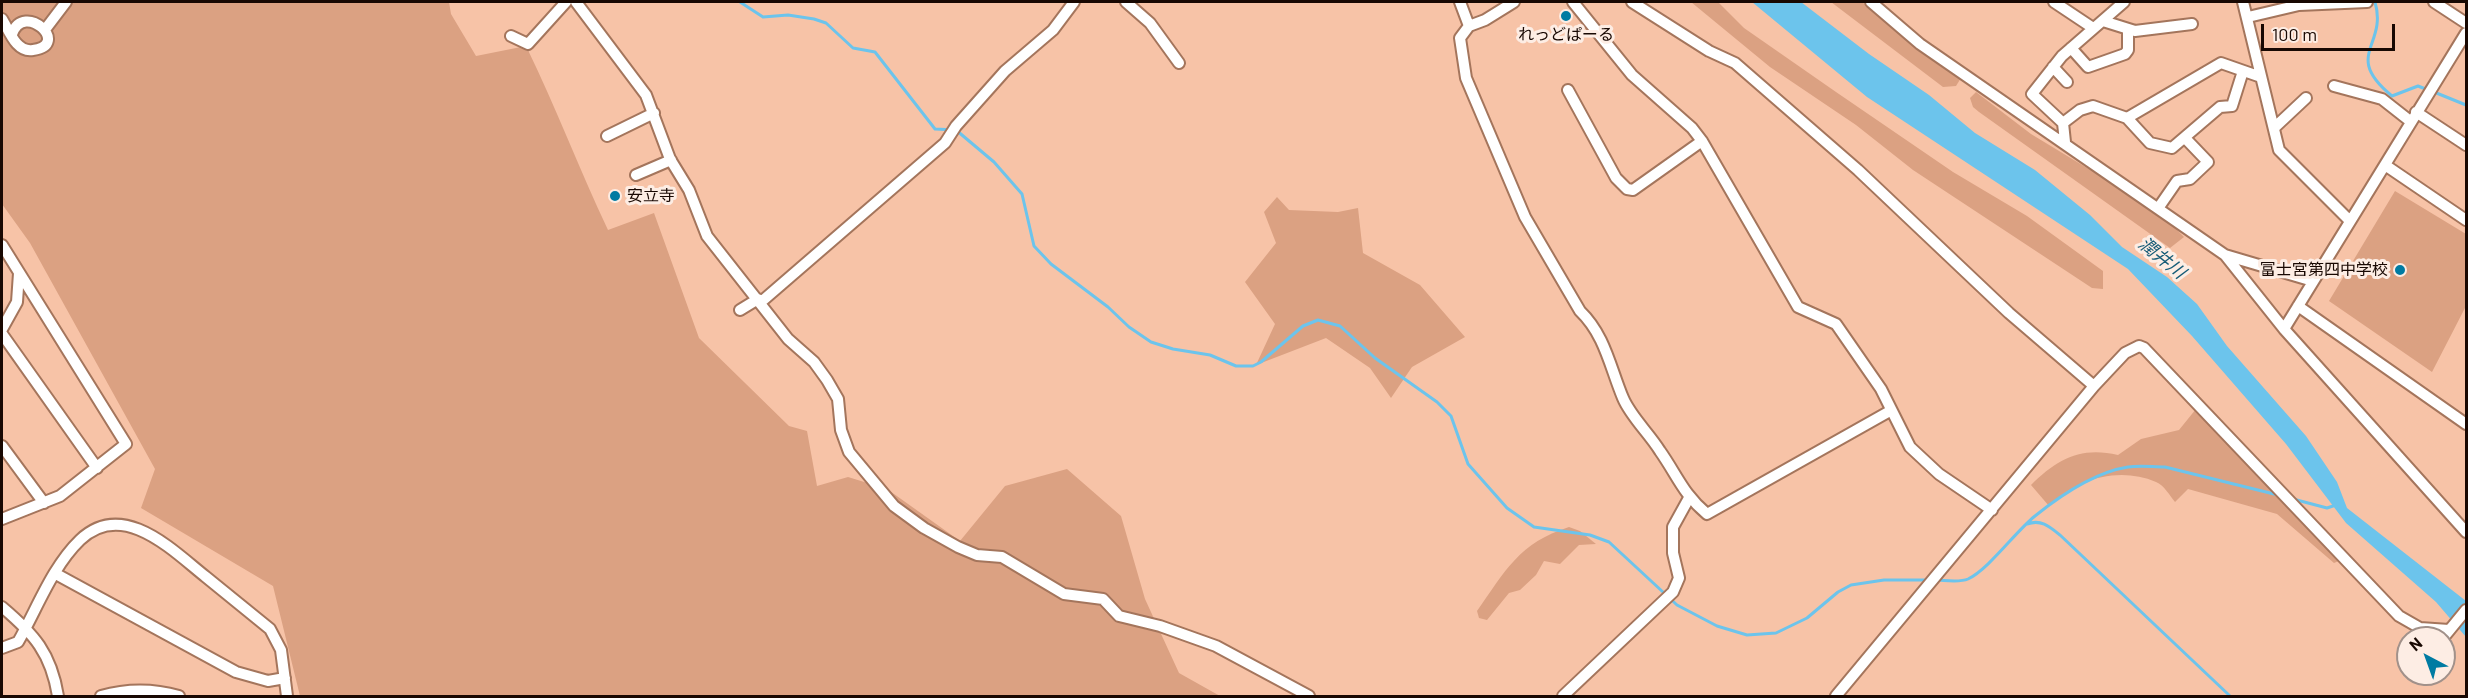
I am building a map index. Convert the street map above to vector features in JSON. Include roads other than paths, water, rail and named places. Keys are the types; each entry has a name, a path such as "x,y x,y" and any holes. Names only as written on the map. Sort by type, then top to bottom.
{"street":[{"path":"47,27 66,2"},
{"path":"511,36 528,44 566,2"},
{"path":"576,2 620,58 654,112 671,160 689,190 707,236 788,339 814,362 838,399 841,430 849,452 894,506 924,528 976,555 1002,557 1064,594 1103,599 1119,616 1160,626 1216,646 1309,696"},
{"path":"740,310 759,300 945,144 956,126 1005,71 1053,30 1074,2"},
{"path":"1126,2 1150,23 1179,63"},
{"path":"1460,2 1468,26"},
{"path":"1514,2 1485,20 1468,26 1460,38 1466,78 1525,217 1580,311 1592,322 1623,400 1661,451 1689,498 1707,513 1890,411"},
{"path":"1573,2 1632,75 1692,128 1702,141 1798,308 1836,324 1881,389 1910,447 1922,459 1992,510"},
{"path":"1632,2 1709,51 1735,63 1858,170 2009,313 2094,386"},
{"path":"1871,2 1920,44 2159,207 2225,255 2284,328 2466,532"},
{"path":"2054,2 2093,28"},
{"path":"2065,142 2063,123 2032,94 2071,48 2124,2"},
{"path":"2244,2 2279,150 2349,220"},
{"path":"2248,17 2299,5 2367,2"},
{"path":"2434,2 2466,23"},
{"path":"2,19 16,43 24,49 34,50 43,46 48,37 47,27 41,19 32,15 22,17 15,24 12,34"},
{"path":"2103,21 2135,31 2192,24"},
{"path":"2071,48 2088,67 2125,54 2128,50 2128,29"},
{"path":"2284,328 2466,33"},
{"path":"2127,118 2222,63 2261,77"},
{"path":"2053,67 2067,82"},
{"path":"2063,123 2080,110 2093,106 2127,118 2150,143 2172,147 2220,107 2232,106 2243,71"},
{"path":"2334,86 2382,99 2466,145"},
{"path":"1568,90 1616,178 1627,189 1634,190 1702,141"},
{"path":"2274,128 2306,98"},
{"path":"607,136 654,112"},
{"path":"2159,207 2177,181 2190,179 2208,162 2185,138"},
{"path":"636,176 671,160"},
{"path":"2385,165 2466,220"},
{"path":"2,245 126,444 60,496 2,519"},
{"path":"2225,255 2313,281"},
{"path":"2,330 17,302 19,270"},
{"path":"2298,306 2466,424"},
{"path":"2,334 97,468"},
{"path":"1836,696 2094,386 2133,347 2144,348 2399,616 2418,626"},
{"path":"2,446 44,503"},
{"path":"1563,696 1673,592 1678,578 1673,553 1673,527 1689,498"},
{"path":"2,648 18,642 65,558 81,539 95,530 110,525 129,526 155,535 270,629 281,650 287,696"},
{"path":"56,574 236,672 268,681 285,678"},
{"path":"2,607 26,628 46,654 54,670 58,696"},
{"path":"2453,626 2466,610"},
{"path":"101,696 116,692 143,690 179,696"}],"water":[{"path":"1752,2 1801,2 1869,54 1929,95 1975,133 2035,170 2090,215 2122,247 2167,277 2197,304 2227,346 2306,436 2337,482 2347,508 2466,601 2466,637 2436,602 2346,523 2286,444 2192,336 2128,269 1867,97"}],"waterway":[{"path":"740,2 763,17 788,15 826,23 853,48 875,52 935,129 956,130 994,162 1022,194 1034,246 1051,264 1151,342 1173,349 1210,355 1236,366 1253,366 1261,362 1303,326 1318,320 1340,326 1375,358 1437,402 1451,416 1468,464 1507,508 1534,527 1590,535 1609,542 1677,605 1717,626 1747,635 1776,633 1807,618 1838,592 1851,585 1884,580 1929,580"},
{"path":"2375,2 2376,29 2368,60 2370,70 2377,82 2392,96 2418,86 2428,90"},
{"path":"2434,92 2466,105"},
{"path":"1935,580 1968,579 1985,567 2027,523 2045,508 2091,479 2128,467 2165,467 2278,495"},
{"path":"2293,499 2327,508 2336,505"},
{"path":"2027,524 2041,523 2060,535 2230,696"}],"place":[{"name":"れっどぱーる","path":"1566,16"},
{"name":"安立寺","path":"615,196"},
{"name":"富士宮第四中学校","path":"2400,270"}],"water label":[{"name":"潤井川","path":"2162,258"}]}
